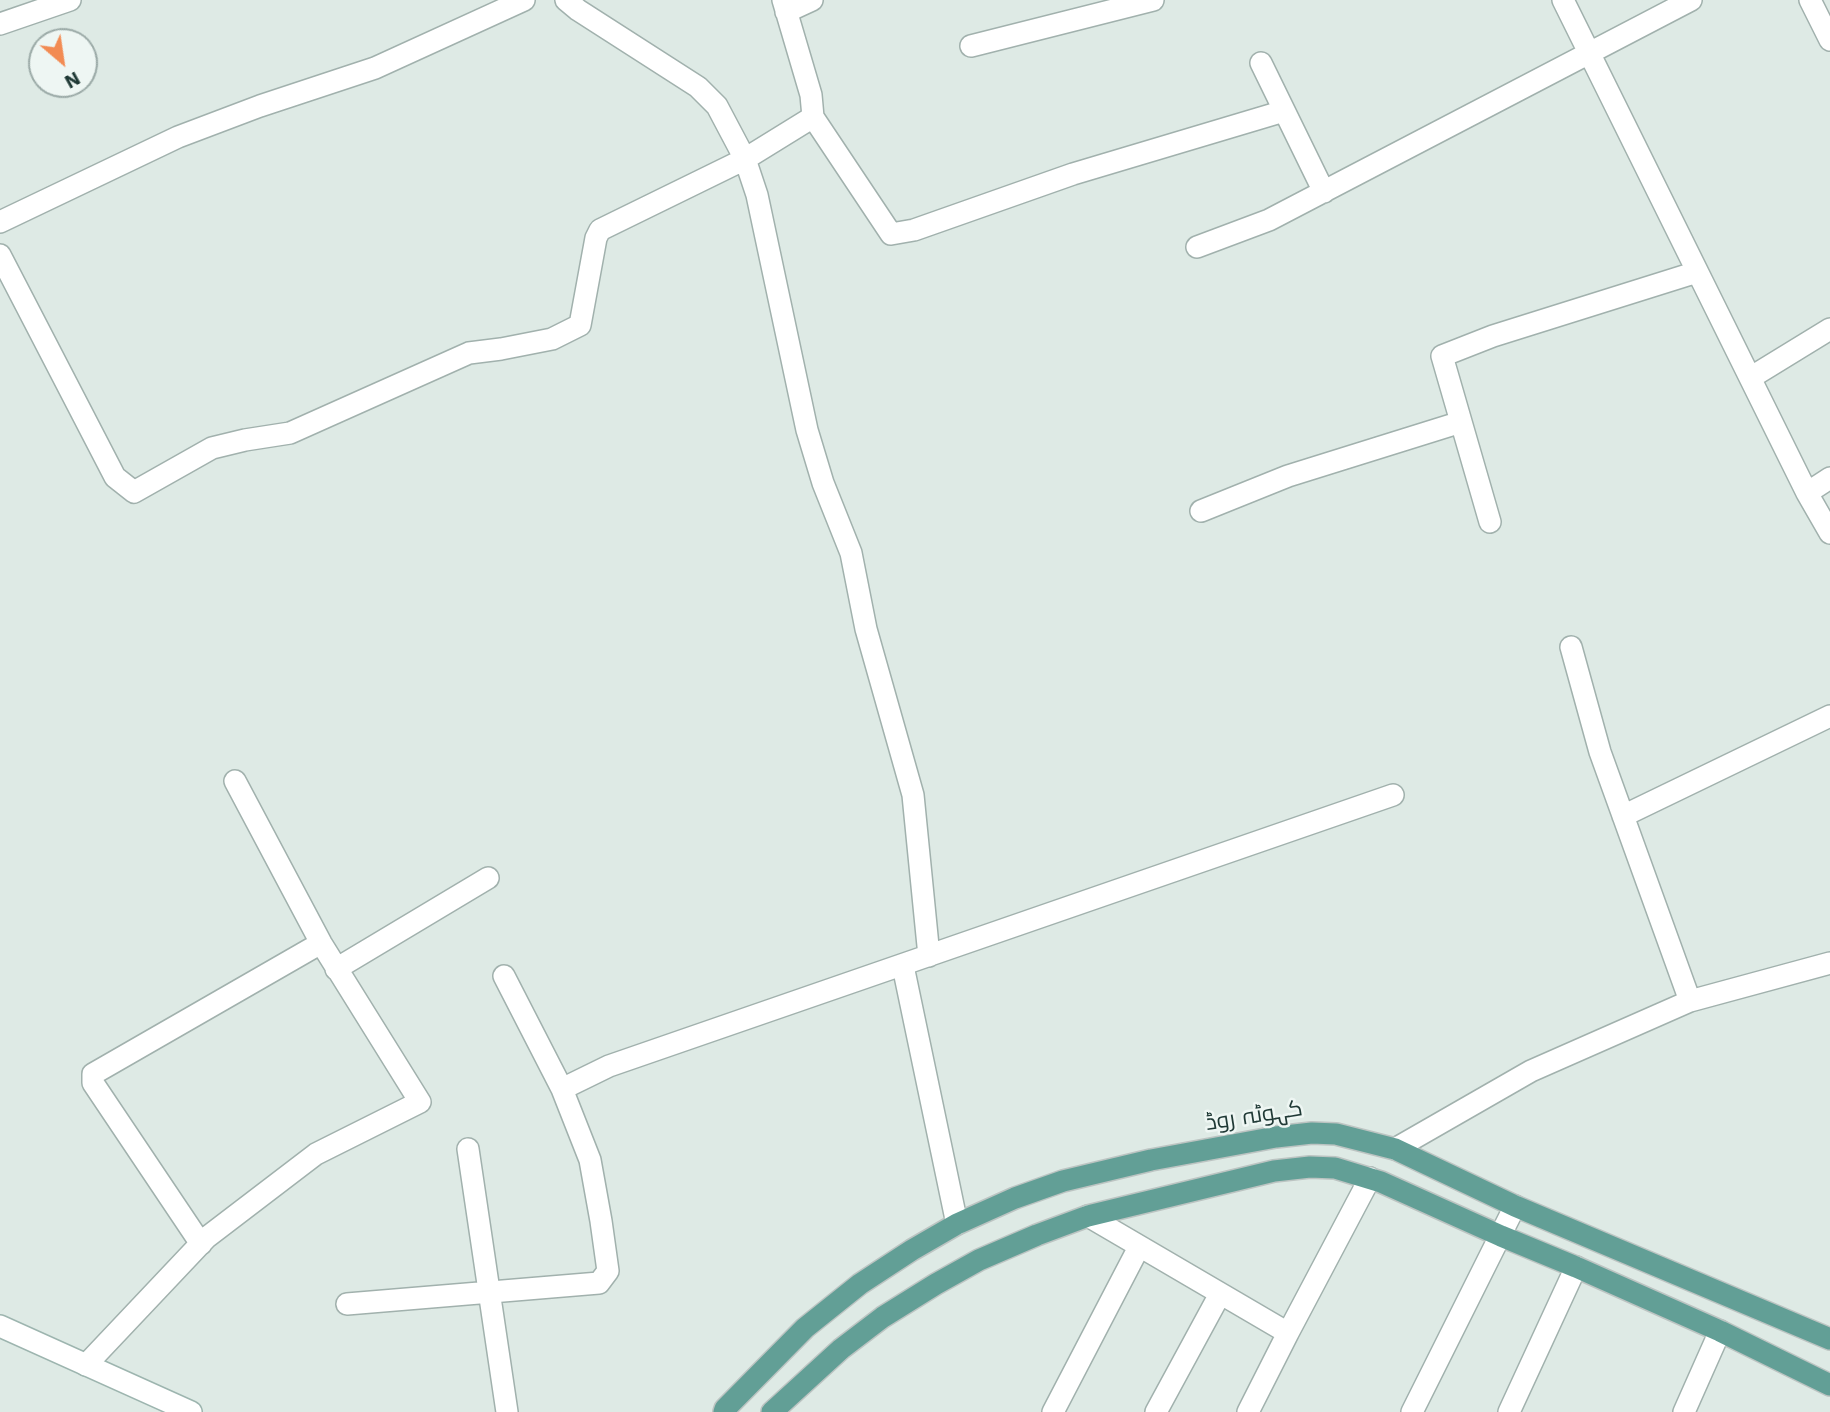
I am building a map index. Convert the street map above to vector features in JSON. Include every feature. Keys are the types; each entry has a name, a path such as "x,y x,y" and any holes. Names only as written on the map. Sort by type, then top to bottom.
{"main road":[{"name":"کہوٹہ روڈ","path":"724,1412 777,1355 842,1298 912,1250 957,1224 1015,1198 1063,1181 1151,1160 1312,1133 1336,1134 1395,1149 1515,1206 1830,1339"},
{"path":"772,1412 841,1349 883,1317 979,1260 1088,1216 1274,1171 1310,1167 1335,1168 1370,1178 1720,1331 1830,1385"}],"street":[{"path":"0,24 70,0"},
{"path":"0,222 178,137 260,106 375,68 524,0"},
{"path":"566,0 698,87 717,106 746,159 757,195 807,430 822,483 851,554 866,629 913,795 929,956"},
{"path":"812,0 785,6 811,95 813,117 891,234 914,230 1073,174 1284,111"},
{"path":"971,46 1153,0"},
{"path":"1563,0 1807,493 1830,533"},
{"path":"1197,247 1269,220 1690,0"},
{"path":"1811,0 1830,40"},
{"path":"1261,63 1324,192"},
{"path":"0,255 115,477 134,492 212,448 290,433 469,353 552,339 580,325 596,238 600,230 746,159 813,117"},
{"path":"1490,522 1442,356 1697,272"},
{"path":"1750,378 1830,329"},
{"path":"1201,511 1288,477 1461,422"},
{"path":"1807,493 1830,478"},
{"path":"1571,647 1600,752 1690,1001"},
{"path":"1623,816 1830,716"},
{"path":"86,1365 201,1244 316,1154 420,1102 321,943 235,781"},
{"path":"562,1089 609,1066 1393,795"},
{"path":"337,969 488,878"},
{"path":"201,1244 93,1083 93,1074 321,943"},
{"path":"1395,1149 1531,1071 1690,1001 1830,963"},
{"path":"903,965 957,1224"},
{"path":"347,1304 599,1283 608,1271 590,1160 562,1089 505,976"},
{"path":"468,1149 507,1412"},
{"path":"1248,1412 1370,1178"},
{"path":"1412,1412 1515,1206"},
{"path":"1088,1216 1289,1333"},
{"path":"1053,1412 1139,1247"},
{"path":"1509,1412 1576,1267"},
{"path":"1156,1412 1220,1294"},
{"path":"0,1326 191,1412"},
{"path":"1684,1412 1720,1331"}]}
